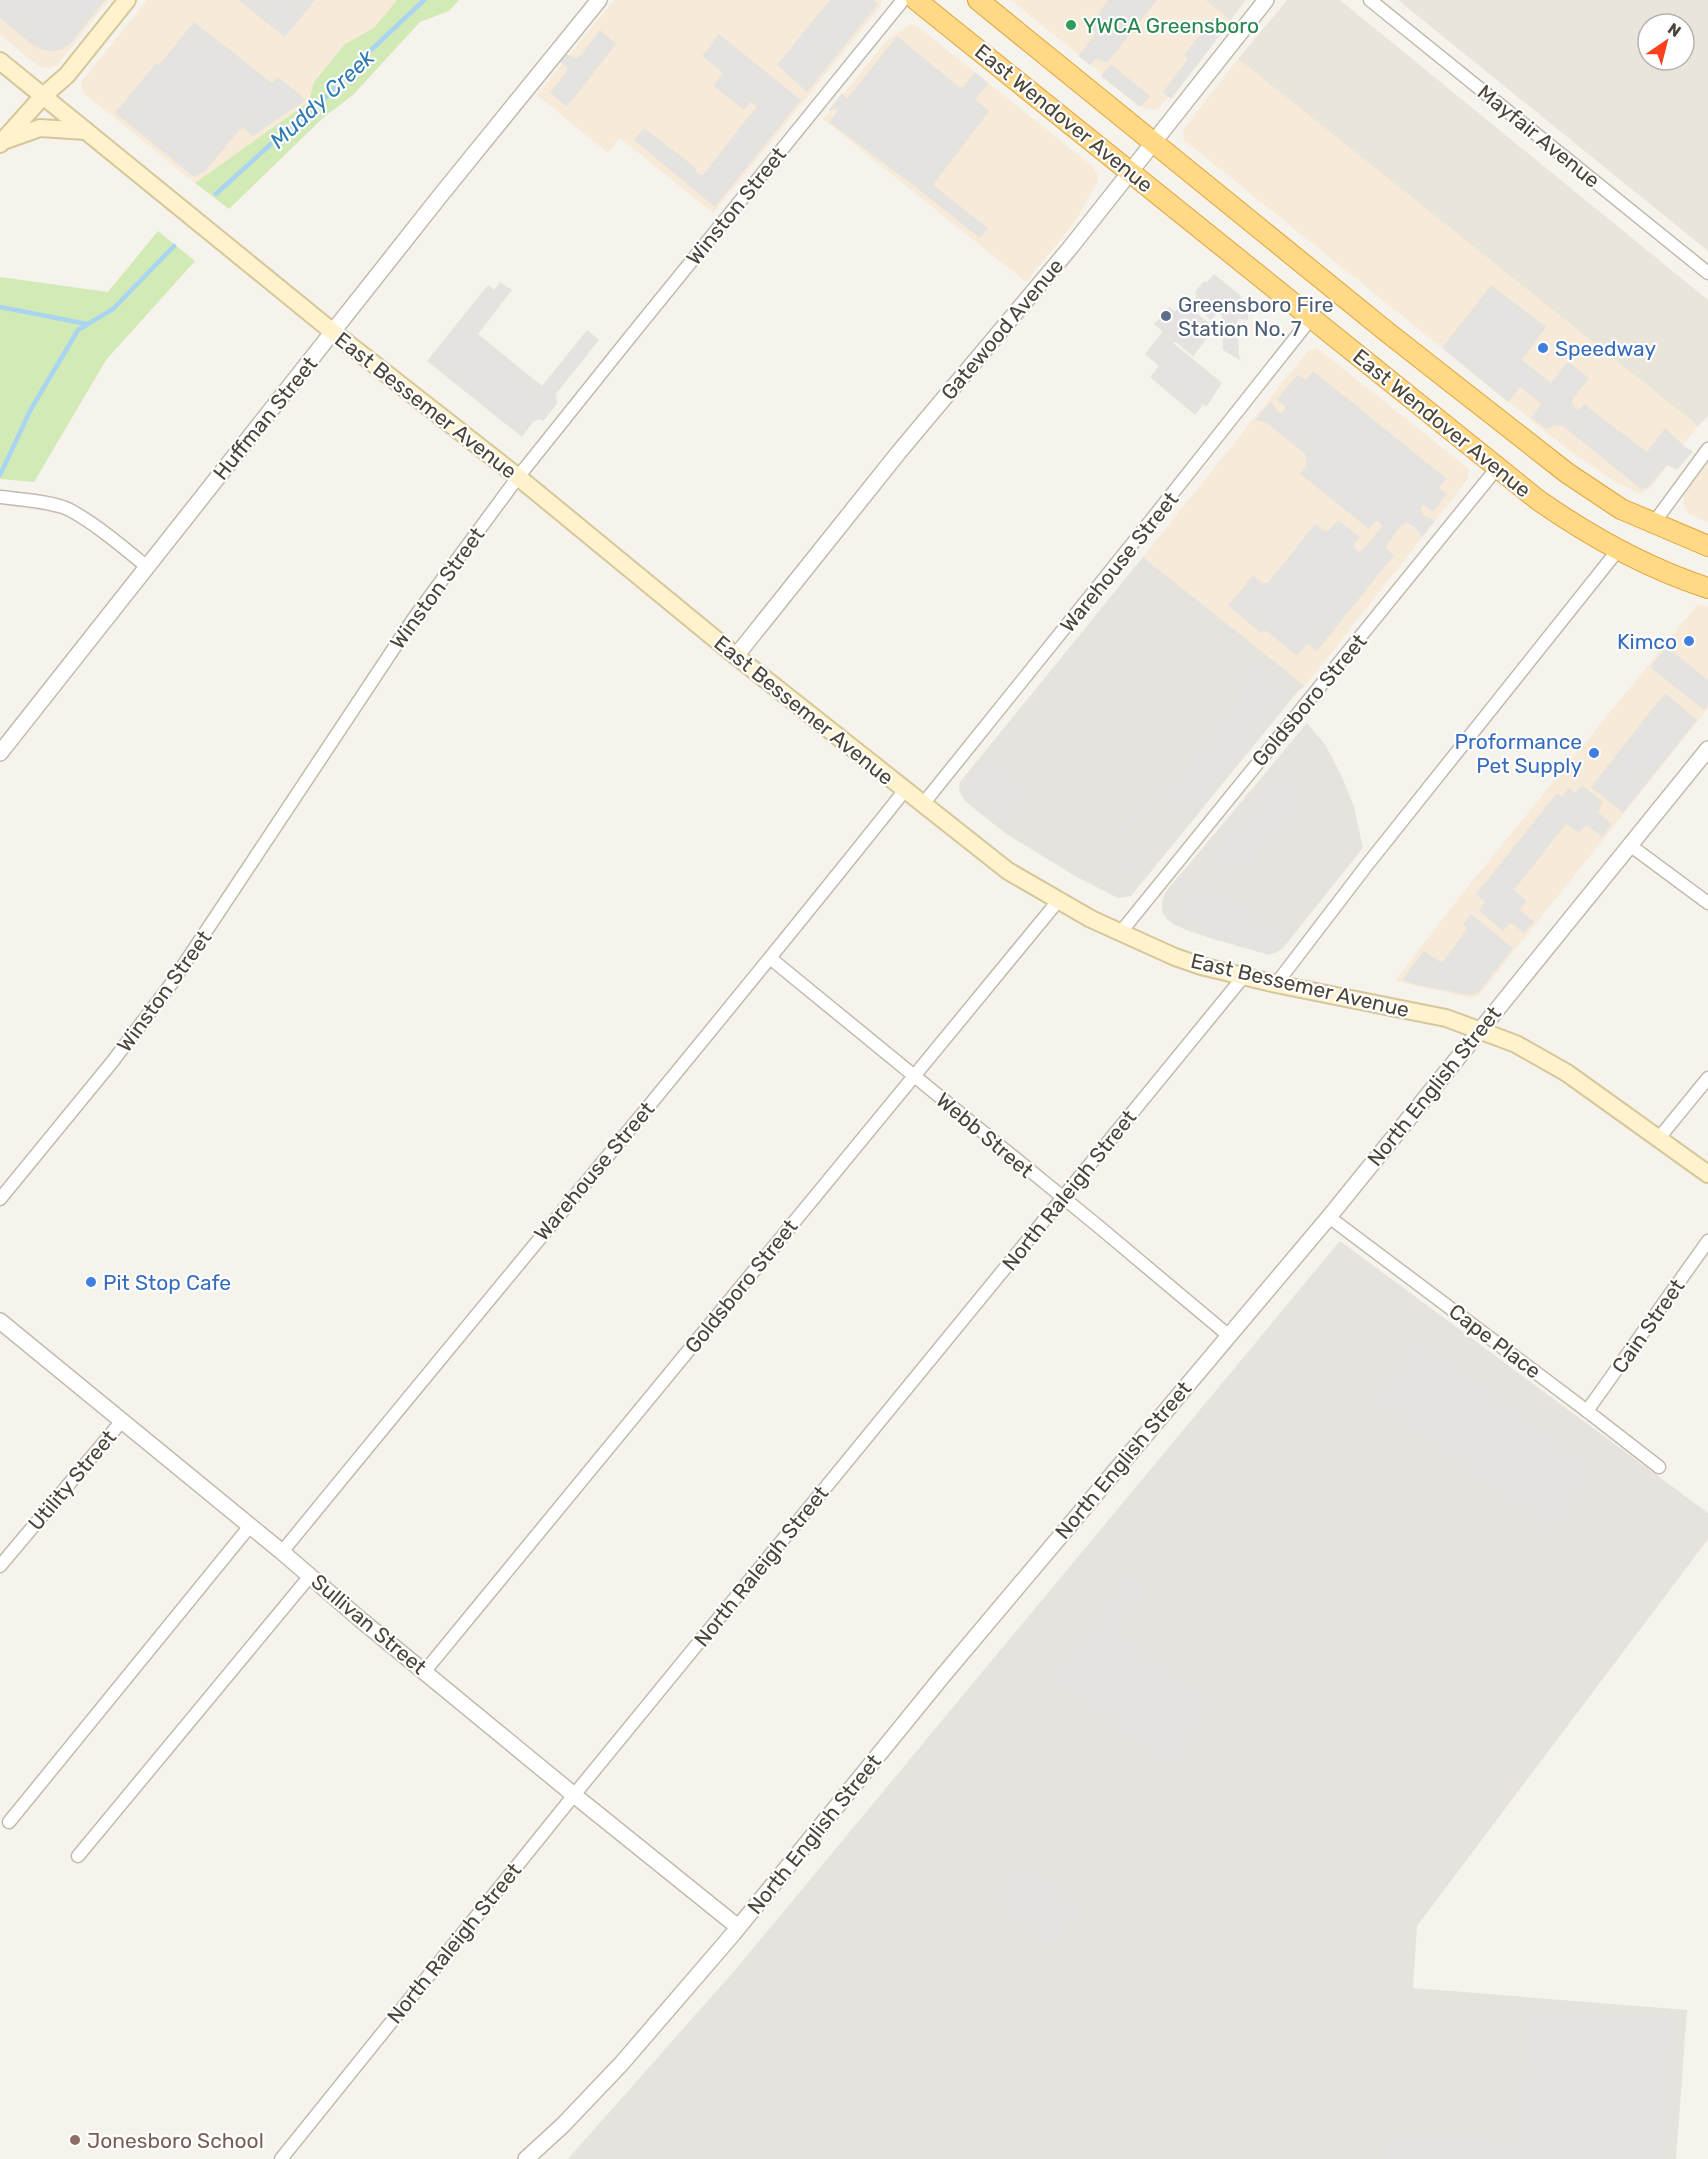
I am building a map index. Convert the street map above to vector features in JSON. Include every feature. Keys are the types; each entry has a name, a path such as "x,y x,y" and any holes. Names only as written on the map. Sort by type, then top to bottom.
{"highway":[{"name":"East Wendover Avenue","path":"916,0 1130,170 1497,468 1567,520 1618,550 1674,576 1708,588"},
{"name":"East Wendover Avenue","path":"978,0 1370,319 1544,455 1621,509 1708,546"}],"main road":[{"path":"2,142 43,96 67,75 127,0"},
{"name":"East Bessemer Avenue","path":"0,61 333,332 518,477 736,656 1008,871 1058,901 1120,933 1201,966 1276,984 1417,1012 1479,1029 1516,1044 1544,1058 1589,1088 1708,1174"},
{"path":"2,142 40,128 87,131"}],"street":[{"name":"Huffman Street","path":"0,753 440,196 599,0"},
{"name":"Winston Street","path":"0,1199 142,1024 208,929 414,618 518,477 903,0"},
{"name":"Gatewood Avenue","path":"736,656 899,452 1070,248 1266,0"},
{"name":"Mayfair Avenue","path":"1370,0 1708,273"},
{"name":"Warehouse Street","path":"923,804 1138,538 1312,317"},
{"path":"1653,524 1708,449"},
{"name":"Goldsboro Street","path":"1120,933 1497,468"},
{"path":"0,497 68,509 146,566"},
{"path":"1276,984 1372,859 1618,550"},
{"name":"North English Street","path":"526,2159 563,2125 622,2063 738,1927 941,1678 1227,1335 1329,1217 1708,749"},
{"name":"Warehouse Street","path":"282,1552 526,1252 770,958 905,790"},
{"path":"1631,846 1708,903"},
{"name":"Goldsboro Street","path":"425,1671 1058,901"},
{"name":"Webb Street","path":"770,958 1098,1226 1227,1335"},
{"name":"North Raleigh Street","path":"281,2159 574,1795 1244,976"},
{"path":"1659,1138 1708,1078"},
{"name":"Cape Place","path":"1329,1217 1659,1467"},
{"name":"Cain Street","path":"1587,1411 1708,1241"},
{"name":"Sullivan Street","path":"0,1321 574,1795 738,1927"},
{"name":"Utility Street","path":"0,1566 122,1422"},
{"path":"9,1822 250,1526"},
{"path":"78,1856 310,1576"}],"shaded area":[{"path":"0,0 109,0 57,65 50,68 40,67 0,35"},
{"path":"0,0 105,0 70,44 54,51 43,50 33,45 0,18"},
{"path":"147,0 397,0 374,28 345,44 314,82 310,102 195,183 84,93 81,87 82,81"},
{"path":"238,0 315,0 285,37"},
{"path":"614,0 881,0 881,6 713,213 620,138 608,153 537,95"},
{"path":"830,0 873,0 878,4 807,92 777,65"},
{"path":"1011,0 1205,0 1230,21 1159,108 1154,110 1144,108"},
{"path":"1108,0 1157,0 1107,63 1096,58 1090,65 1078,56 1095,35 1089,27"},
{"path":"1205,0 1246,0 1230,21"},
{"path":"1287,0 1340,0 1708,300 1708,416 1698,426 1238,59"},
{"path":"1398,0 1708,0 1708,251"},
{"path":"1215,16 1227,26 1171,99 1163,92 1188,59 1184,55"},
{"path":"194,22 272,83 278,77 306,100 253,136 242,127 205,171 194,177 115,113 156,63 159,65"},
{"path":"910,24 916,25 1092,166 1097,173 1098,181 1075,222 1026,282 823,119 887,40"},
{"path":"600,30 616,44 567,107 550,93 567,71 567,68 560,62 567,54 576,59"},
{"path":"719,34 801,100 715,207 634,140 644,128 696,168 695,170 700,175 703,175 757,106 751,102 744,110 713,86 723,73 702,56"},
{"path":"897,36 959,87 963,87 975,72 988,83 976,100 989,111 933,185 988,228 980,238 829,122 838,111 836,109 828,111 842,93 847,99"},
{"path":"1238,59 1698,426 1650,488 1641,494 1614,481 1566,448 1184,140 1183,130"},
{"path":"1111,64 1150,96 1140,107 1101,76"},
{"path":"1214,274 1240,295 1248,310 1248,320 1239,319 1237,321 1241,361 1223,350 1222,315 1217,313 1211,320 1191,303 1197,296 1195,292"},
{"path":"500,282 512,290 478,334 542,386 587,330 599,340 556,394 557,404 543,421 539,419 533,422 522,437 427,361 488,285 494,290"},
{"path":"1491,285 1546,327 1522,360 1551,383 1568,361 1589,378 1572,400 1574,407 1578,410 1584,404 1647,452 1665,428 1686,448 1693,451 1677,470 1667,465 1647,488 1641,489 1563,426 1556,425 1547,429 1531,418 1541,404 1520,387 1508,402 1442,348"},
{"path":"1183,302 1215,328 1193,356 1176,342 1173,343 1222,383 1207,406 1203,405 1195,415 1150,377 1159,366 1145,354 1162,333 1154,324 1169,307 1175,312"},
{"path":"1317,348 1469,469 1468,479 1305,686 1143,557 1307,352"},
{"path":"1313,371 1446,478 1439,488 1447,494 1433,512 1425,505 1422,506 1423,515 1435,521 1422,537 1410,524 1406,523 1401,526 1386,546 1394,555 1317,651 1310,645 1306,645 1297,656 1266,631 1260,632 1228,606 1253,575 1262,583 1268,583 1315,524 1328,531 1338,520 1360,537 1353,546 1358,552 1362,551 1382,526 1379,521 1376,521 1369,529 1300,474 1307,465 1305,454 1265,422 1255,420 1271,401 1278,412 1282,413 1285,406 1277,400 1297,375 1306,380"},
{"path":"1708,463 1708,522 1689,514 1683,503 1684,493"},
{"path":"1143,557 1305,686 1299,690 1131,896 1118,898 1075,876 1005,833 965,801 959,790 960,782"},
{"path":"1698,604 1708,607 1708,708 1479,995 1472,998 1395,981 1458,899"},
{"path":"1667,647 1708,680 1708,705 1704,710 1650,667"},
{"path":"1252,656 1296,691 1207,800 1199,805 1200,810 1187,827 1183,819 1169,808 1159,807 1144,814 1127,837 1114,827 1153,778 1166,787 1238,694 1228,685"},
{"path":"1665,693 1697,720 1623,813 1591,787"},
{"path":"1307,723 1326,746 1342,777 1354,807 1363,848 1283,948 1275,953 1268,954 1191,932 1173,924 1162,912 1165,893"},
{"path":"989,751 1037,789 1004,831 962,794 961,785"},
{"path":"1288,755 1307,809 1273,851 1268,848 1250,868 1245,864 1228,886 1200,864"},
{"path":"1582,785 1603,802 1598,812 1612,824 1602,837 1588,826 1585,826 1579,833 1566,824 1514,890 1527,901 1520,910 1534,921 1524,933 1512,924 1509,924 1503,931 1479,911 1485,902 1476,894 1557,793 1562,797 1569,788 1575,793"},
{"path":"1137,834 1156,849 1150,861 1153,868 1146,877 1137,875 1129,883 1110,868"},
{"path":"1200,870 1290,937 1281,949 1269,955 1207,937 1171,909 1181,895 1170,888 1181,873 1188,881 1191,881"},
{"path":"1471,914 1513,948 1478,993 1469,995 1402,980 1424,951 1442,963 1467,929 1463,925"},
{"path":"1340,1241 1708,1513 1708,1539 1417,1926 1413,1988 1687,2010 1676,2159 568,2159 735,1970"},
{"path":"1416,1332 1602,1469 1561,1527 1538,1540 1534,1530 1525,1519 1365,1399"},
{"path":"1129,1566 1154,1584 1120,1629 1219,1703 1214,1714 1180,1763 1170,1771 1044,1678"},
{"path":"1020,1855 1076,1895 1084,1921 1072,1925 1049,1949 984,1902"},
{"path":"1524,2011 1638,2016 1638,2012 1674,2014 1666,2159 1382,2159 1384,2131 1517,2138"}],"green space":[{"path":"397,0 459,0 449,11 420,22 353,95 324,117 229,209 195,183 309,102 314,82 345,44 374,28"},
{"path":"158,231 195,261 106,360 34,482 0,479 0,277 108,292"}],"waterway":[{"name":"Muddy Creek","path":"216,194 271,144 309,115 370,51 424,0"},
{"path":"0,475 31,409 78,330 113,309 174,246"},
{"name":"Muddy Creek","path":"0,307 87,324"}],"place":[{"name":"YWCA Greensboro","path":"1071,25"},
{"name":"Greensboro Fire Station No. 7","path":"1166,316"},
{"name":"Speedway","path":"1543,348"},
{"name":"Kimco","path":"1689,641"},
{"name":"Proformance Pet Supply","path":"1594,753"},
{"name":"Pit Stop Cafe","path":"91,1282"},
{"name":"Jonesboro School","path":"75,2140"}]}
